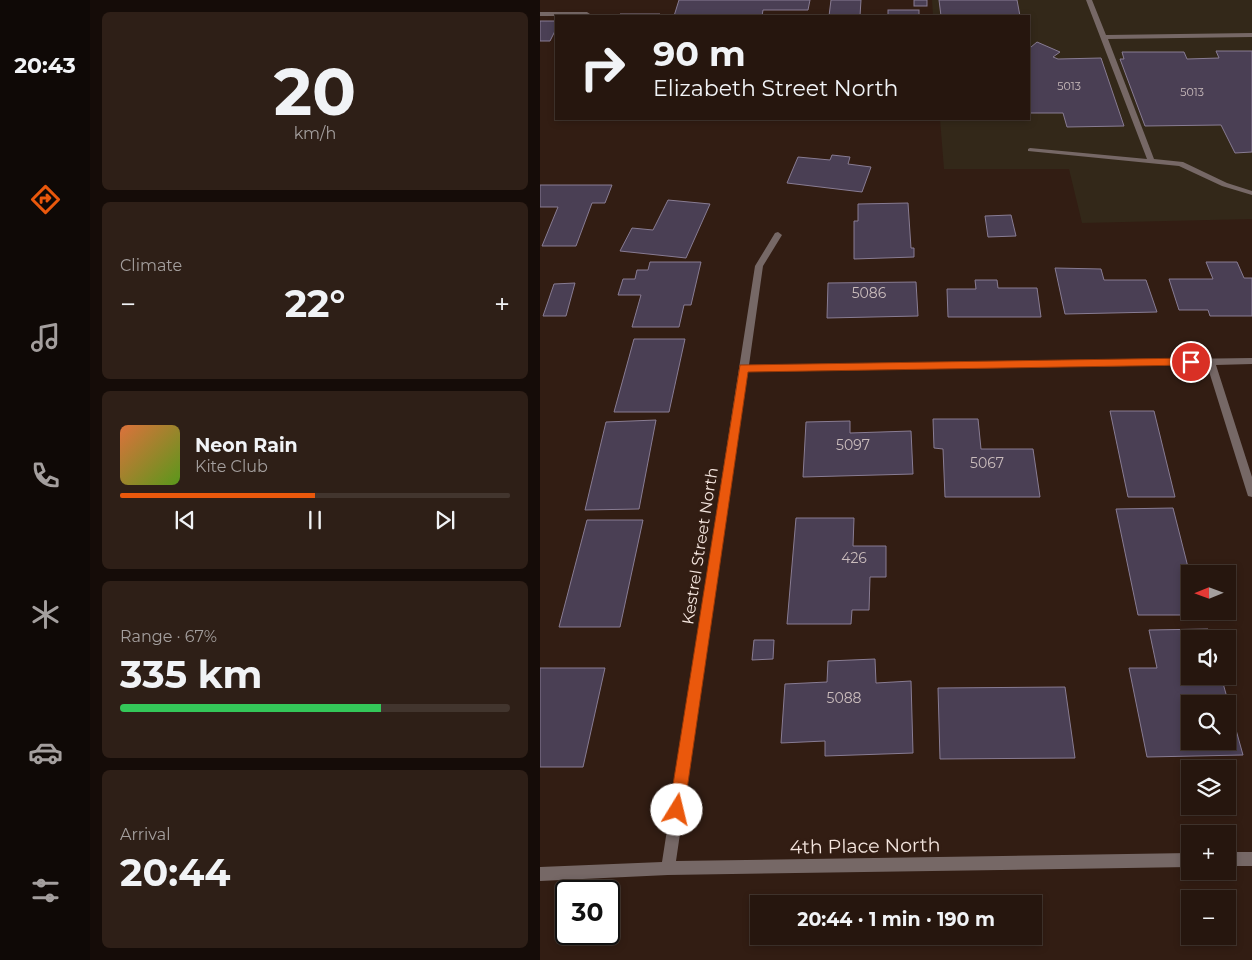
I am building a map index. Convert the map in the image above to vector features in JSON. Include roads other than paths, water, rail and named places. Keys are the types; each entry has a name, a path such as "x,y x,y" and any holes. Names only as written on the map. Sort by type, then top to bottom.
{"street":[{"path":"1089,0 1150,161"},
{"path":"540,14 586,15"},
{"path":"1104,37 1252,36"},
{"path":"1030,150 1180,164 1202,173 1216,182 1252,193"},
{"name":"Kestrel Street North","path":"668,868 758,266 778,235"},
{"path":"1210,361 1252,493"},
{"path":"743,368 1252,361"},
{"path":"1236,859 1252,859"},
{"name":"4th Place North","path":"540,874 668,868 1181,860"}]}
